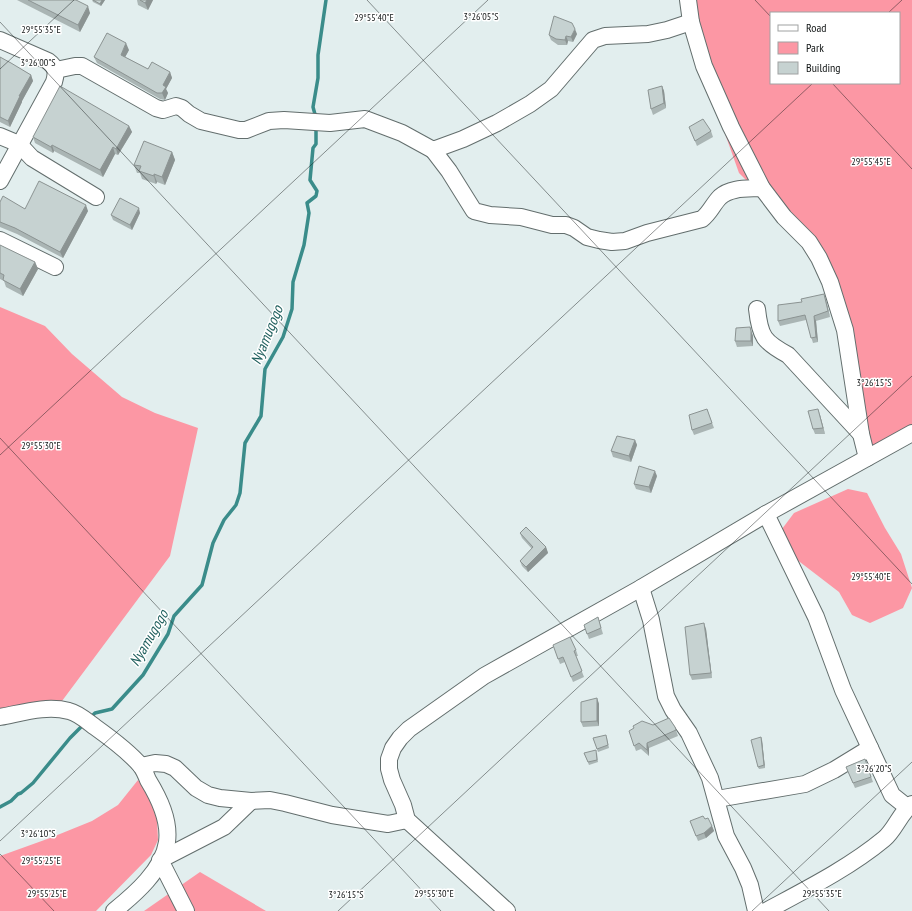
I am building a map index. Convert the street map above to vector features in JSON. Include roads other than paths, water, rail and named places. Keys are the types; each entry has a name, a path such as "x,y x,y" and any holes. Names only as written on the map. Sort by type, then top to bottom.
{"street":[{"path":"688,0 691,22 704,66 731,127 762,188 784,217 809,242 819,258 830,282 845,330 861,434 867,458"},
{"path":"433,150 463,139 497,123 530,104 551,89 593,40 605,36 648,34 667,30 691,22"},
{"path":"0,40 48,61 56,70 54,82 0,181"},
{"path":"56,70 82,66 156,108 163,110 176,106 182,108 201,121 239,130 246,130 269,121 284,120 330,123 366,119 402,133 433,150 449,172 474,212 490,215 521,217 552,225 566,225 574,228 587,237 599,240 612,242 625,241 647,233 702,219 708,214 720,197 734,190 762,188"},
{"path":"0,136 19,144 32,158 96,197"},
{"path":"0,240 56,267"},
{"path":"757,309 758,321 766,340 773,347 788,355 861,434"},
{"path":"507,911 407,820 403,805 389,769 389,758 393,748 400,738 420,720 484,676 641,588 766,514 912,434"},
{"path":"766,514 816,617 843,690 892,795 909,806 885,838 854,861 766,911"},
{"path":"641,588 651,620 666,696 673,710 689,733 710,778 726,836 743,868 750,886 756,911"},
{"path":"0,717 39,709 70,711 107,736 141,766 158,798 167,823 167,843 152,874 137,892 114,911"},
{"path":"717,799 805,784 834,770 870,748"},
{"path":"141,766 155,763 166,764 175,768 196,788 208,795 220,798 250,801 270,800 332,815 388,824 407,820"},
{"path":"160,860 224,827 250,801"},
{"path":"160,860 186,911"}],"waterway":[{"name":"Nyamugogo","path":"316,118 313,107 318,78 318,55 326,0"},
{"name":"Nyamugogo","path":"90,718 95,713 112,709 143,675 168,634 174,616 202,585 213,543 224,520 236,505 240,493 245,443 261,416 265,369 283,337 292,309 293,282 304,245 309,213 307,203 316,196 317,191 310,180 313,148 316,144 316,126"},
{"name":"Nyamugogo","path":"0,807 11,801 33,783 70,738 84,724"}]}
